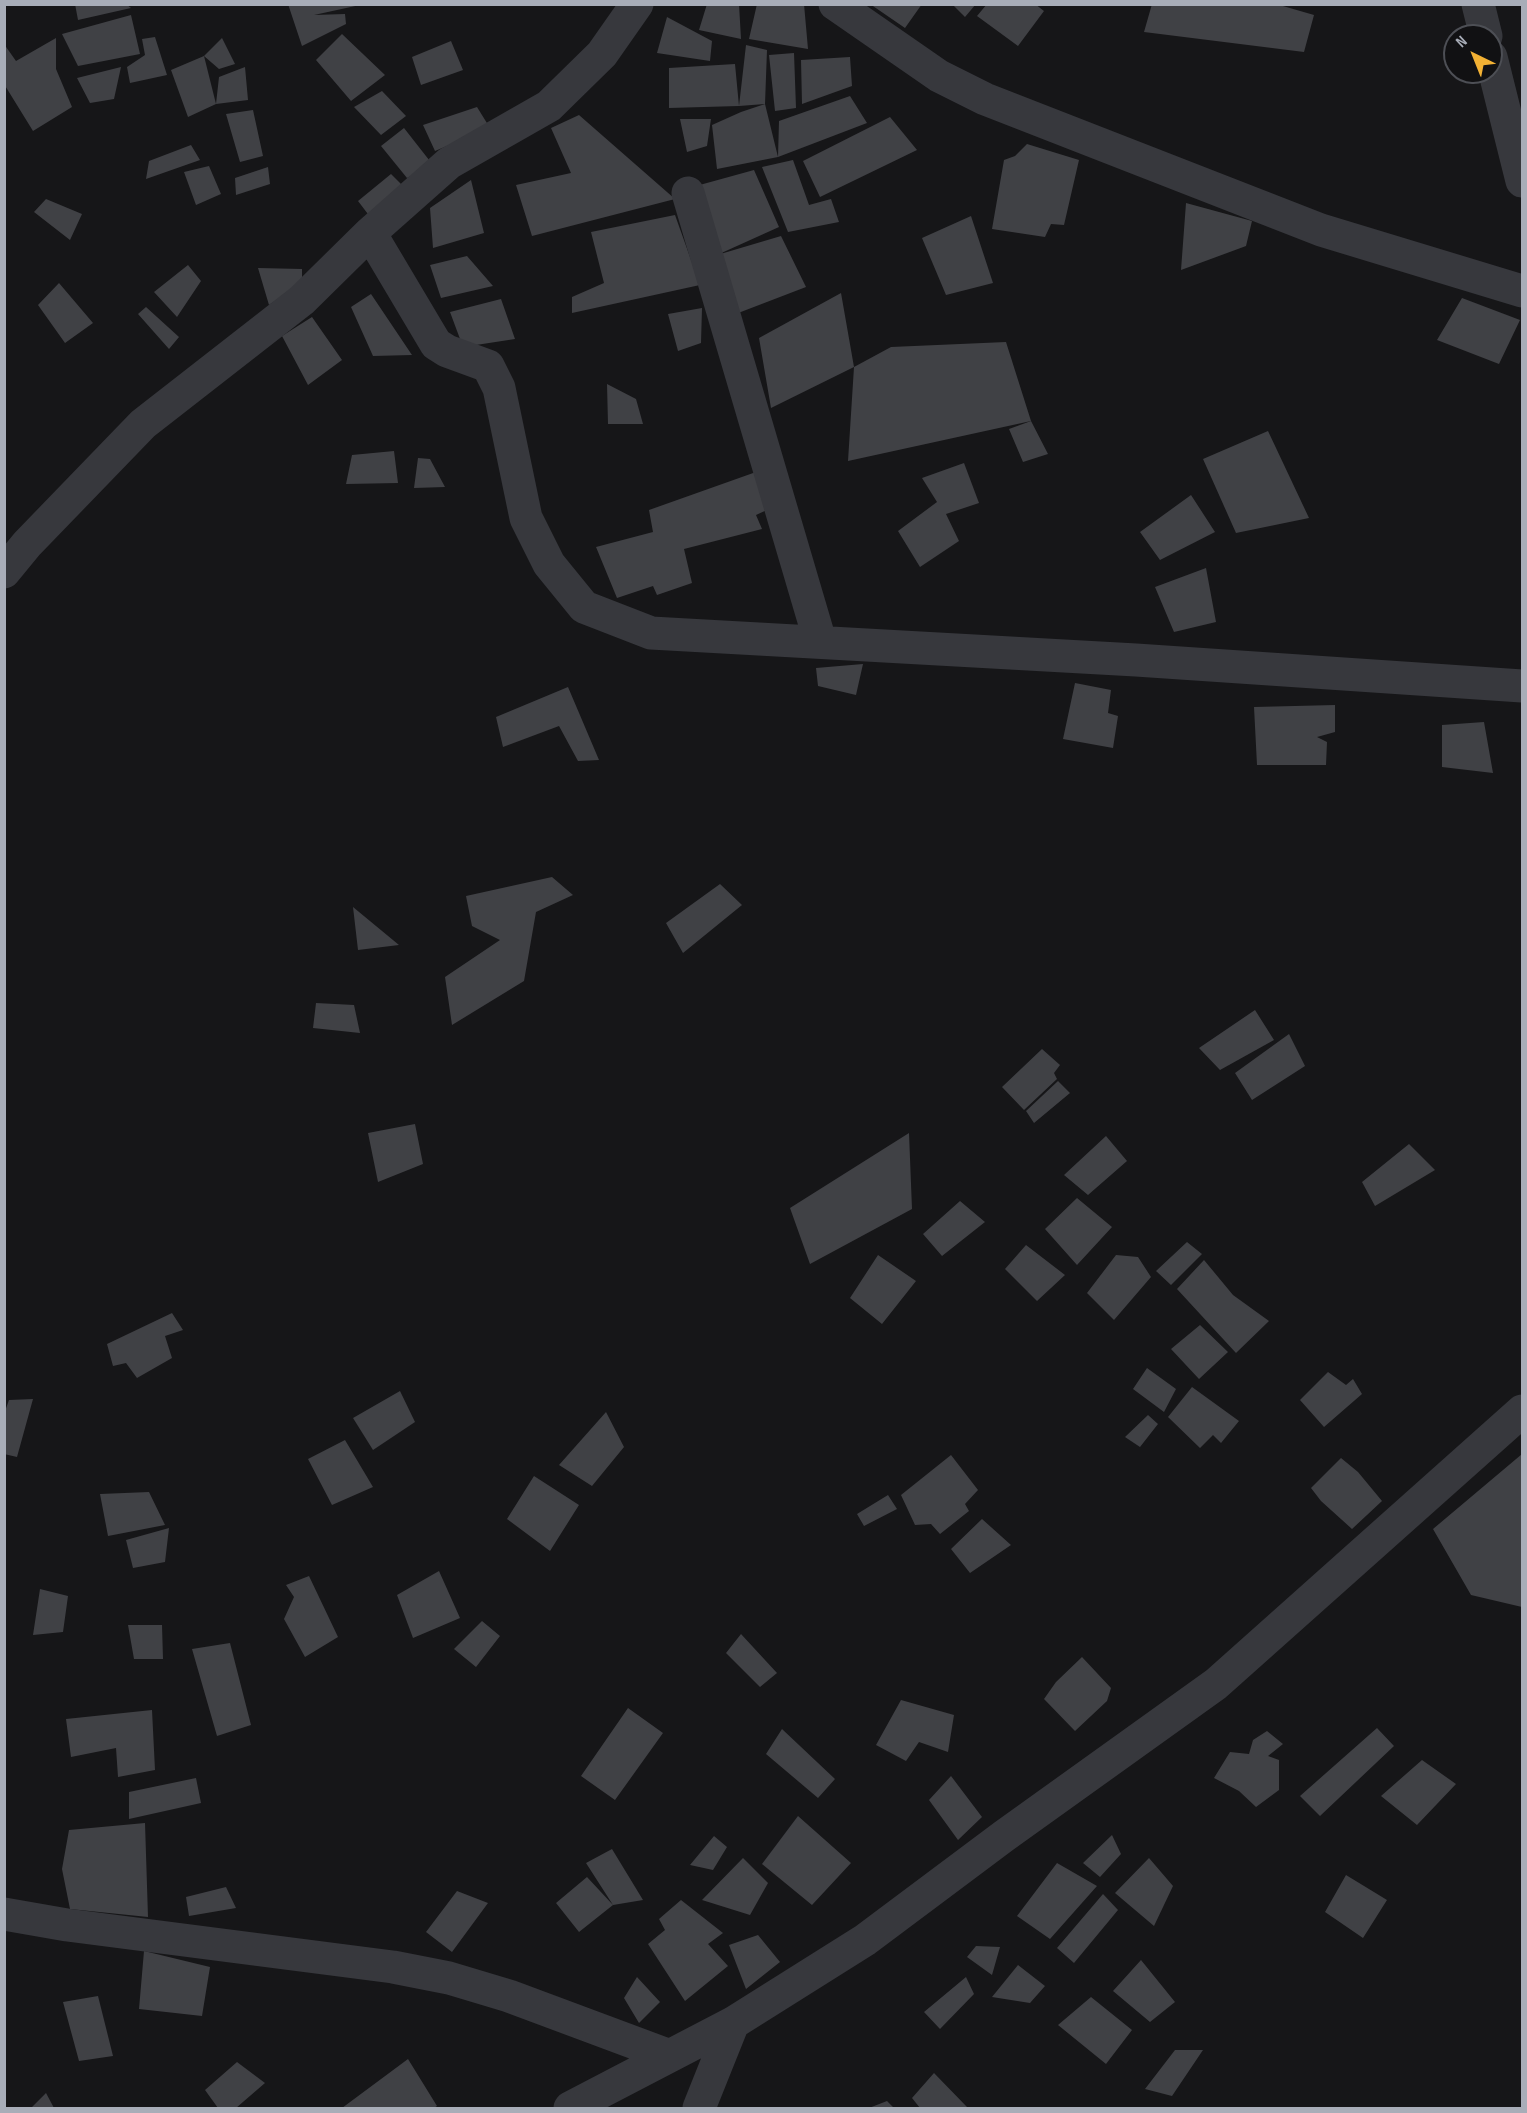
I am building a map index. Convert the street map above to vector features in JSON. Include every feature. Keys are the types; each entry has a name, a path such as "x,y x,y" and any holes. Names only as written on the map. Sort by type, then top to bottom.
{"street":[{"path":"4,572 27,544 143,424 302,300 370,233 449,163 549,106 602,54 637,4"},
{"path":"835,4 939,76 985,99 1321,230 1522,291"},
{"path":"1478,4 1483,24"},
{"path":"1498,84 1522,181"},
{"path":"688,193 820,641"},
{"path":"370,233 436,344 447,351 488,366 500,388 526,518 549,564 584,606 651,633 1125,659 1522,686"},
{"path":"570,2109 733,2023 865,1940 1004,1836 1216,1684 1522,1411"},
{"path":"4,1914 68,1925 393,1967 449,1978 509,1996 670,2056"},
{"path":"699,2109 733,2023"}],"building":[{"path":"75,4 126,4 131,8 78,20"},
{"path":"288,4 360,5 314,15 345,14 346,24 302,46"},
{"path":"707,4 739,4 741,39 699,30"},
{"path":"757,4 804,4 808,49 749,39"},
{"path":"870,4 922,4 905,28"},
{"path":"952,4 976,4 965,17"},
{"path":"987,4 1035,4 1044,11 1018,46 977,16"},
{"path":"1152,4 1276,4 1314,15 1304,52 1144,32"},
{"path":"131,15 140,54 78,66 62,34"},
{"path":"667,17 712,41 710,61 657,53"},
{"path":"342,34 385,75 351,101 316,60"},
{"path":"155,37 167,75 130,83 127,67 145,55 142,39"},
{"path":"56,38 56,69 72,107 33,131 4,84 4,44 16,61"},
{"path":"222,38 235,64 219,69 204,56"},
{"path":"451,41 463,70 421,85 412,57"},
{"path":"746,45 767,50 765,104 739,106"},
{"path":"794,53 796,108 775,111 769,55"},
{"path":"204,56 216,104 188,117 171,70"},
{"path":"850,57 852,86 802,104 801,60"},
{"path":"735,64 739,106 669,108 669,68"},
{"path":"121,67 114,99 90,103 77,78"},
{"path":"245,67 248,100 216,104 219,77"},
{"path":"382,91 406,116 381,135 354,107"},
{"path":"850,96 867,123 778,157 779,121"},
{"path":"765,104 778,157 717,169 712,125"},
{"path":"477,107 490,128 435,151 423,125"},
{"path":"253,110 263,156 240,162 226,114"},
{"path":"579,115 675,199 532,236 516,185 571,173 551,128"},
{"path":"890,117 917,150 820,197 803,161"},
{"path":"680,119 711,119 707,146 687,152"},
{"path":"404,128 433,165 407,178 381,146"},
{"path":"1027,144 1079,160 1064,225 1051,224 1045,237 992,229 1004,160 1015,156"},
{"path":"191,145 200,160 146,179 149,161"},
{"path":"793,160 809,205 831,199 839,222 788,232 762,167"},
{"path":"209,166 221,194 196,205 184,172"},
{"path":"268,167 270,184 236,195 235,178"},
{"path":"754,170 779,227 717,255 696,186"},
{"path":"391,174 409,192 374,222 358,201"},
{"path":"471,180 484,233 433,248 430,208"},
{"path":"46,199 82,214 70,240 34,212"},
{"path":"1186,203 1252,221 1246,246 1181,270"},
{"path":"675,215 700,285 572,313 572,297 604,283 591,232"},
{"path":"971,216 993,283 946,295 922,238"},
{"path":"781,236 806,287 733,315 717,255"},
{"path":"467,256 493,286 441,298 430,265"},
{"path":"188,265 201,281 177,317 154,292"},
{"path":"258,268 302,269 302,283 269,305"},
{"path":"59,283 93,323 65,343 38,305"},
{"path":"841,293 854,367 771,408 759,338"},
{"path":"371,294 412,355 373,356 351,307"},
{"path":"1462,298 1520,320 1499,364 1437,340"},
{"path":"501,299 515,339 463,347 450,312"},
{"path":"146,307 179,337 169,349 138,314"},
{"path":"702,308 701,343 678,351 668,314"},
{"path":"312,317 342,360 308,385 282,336"},
{"path":"1006,342 1031,421 848,461 854,367 891,347"},
{"path":"607,384 636,399 643,424 608,424"},
{"path":"1031,421 1048,454 1023,462 1009,429"},
{"path":"1268,431 1309,518 1236,533 1203,459"},
{"path":"394,451 398,483 346,484 352,455"},
{"path":"418,458 430,459 445,487 414,488"},
{"path":"964,463 979,503 946,514 959,541 920,567 898,531 937,502 922,478"},
{"path":"756,472 769,509 756,515 762,529 684,549 692,583 657,595 653,586 617,598 596,547 653,532 649,510"},
{"path":"1191,495 1215,532 1160,560 1140,532"},
{"path":"1206,568 1216,622 1174,632 1155,587"},
{"path":"863,664 856,695 818,686 816,668"},
{"path":"1075,683 1111,690 1108,713 1118,716 1113,748 1063,739"},
{"path":"568,687 599,760 578,761 559,726 503,747 496,717"},
{"path":"1335,705 1335,732 1317,737 1327,742 1326,765 1257,765 1254,707"},
{"path":"1484,722 1493,773 1442,767 1442,725"},
{"path":"552,877 573,895 536,912 524,981 452,1025 445,977 500,940 472,926 466,896"},
{"path":"720,884 742,905 683,953 666,923"},
{"path":"353,907 399,945 358,950"},
{"path":"316,1003 354,1005 360,1033 313,1028"},
{"path":"1255,1010 1274,1040 1220,1070 1199,1048"},
{"path":"1289,1034 1305,1066 1252,1100 1235,1073"},
{"path":"1042,1049 1060,1065 1054,1073 1057,1079 1024,1110 1002,1087"},
{"path":"1058,1081 1070,1093 1034,1123 1026,1111"},
{"path":"415,1124 423,1164 378,1182 368,1133"},
{"path":"909,1133 912,1209 810,1264 790,1208"},
{"path":"1106,1136 1127,1161 1088,1195 1064,1175"},
{"path":"1409,1144 1435,1170 1375,1206 1362,1182"},
{"path":"1077,1198 1112,1227 1077,1265 1045,1229"},
{"path":"960,1201 985,1222 942,1256 923,1234"},
{"path":"1187,1242 1202,1254 1171,1285 1156,1271"},
{"path":"1026,1245 1065,1275 1037,1301 1005,1269"},
{"path":"878,1255 916,1281 882,1324 850,1298"},
{"path":"1116,1255 1138,1257 1151,1277 1114,1320 1087,1293"},
{"path":"1204,1260 1233,1295 1269,1321 1236,1353 1177,1289"},
{"path":"172,1313 183,1330 165,1336 172,1358 137,1378 126,1363 113,1366 107,1344"},
{"path":"1200,1325 1228,1352 1199,1379 1171,1349"},
{"path":"1147,1368 1176,1389 1164,1412 1133,1389"},
{"path":"1328,1372 1346,1385 1353,1379 1362,1394 1324,1427 1300,1400"},
{"path":"1192,1387 1239,1421 1221,1443 1213,1435 1200,1448 1168,1417"},
{"path":"400,1391 415,1422 373,1450 353,1418"},
{"path":"33,1399 17,1457 4,1454 4,1414 9,1400"},
{"path":"606,1412 624,1447 592,1486 559,1465"},
{"path":"1148,1415 1158,1424 1140,1447 1125,1437"},
{"path":"345,1440 373,1487 332,1505 308,1459"},
{"path":"1522,1454 1522,1607 1471,1595 1433,1529"},
{"path":"951,1455 978,1490 965,1504 969,1511 940,1534 931,1524 915,1525 901,1495"},
{"path":"1341,1458 1358,1472 1382,1501 1352,1529 1321,1501 1311,1488"},
{"path":"534,1476 579,1505 550,1551 507,1519"},
{"path":"149,1492 165,1525 108,1536 100,1494"},
{"path":"888,1495 897,1509 864,1526 857,1514"},
{"path":"982,1519 1011,1545 970,1573 951,1549"},
{"path":"169,1528 165,1562 133,1568 126,1540"},
{"path":"439,1571 460,1618 413,1638 397,1595"},
{"path":"309,1576 338,1637 305,1657 284,1619 294,1597 286,1585"},
{"path":"40,1589 68,1596 63,1632 33,1635"},
{"path":"482,1621 500,1636 476,1667 454,1649"},
{"path":"128,1625 162,1625 163,1659 134,1659"},
{"path":"741,1634 777,1673 760,1687 726,1653"},
{"path":"230,1643 251,1725 217,1736 192,1649"},
{"path":"1082,1657 1111,1688 1107,1701 1075,1731 1044,1699 1056,1682"},
{"path":"901,1700 954,1715 948,1752 919,1742 906,1761 876,1745"},
{"path":"628,1708 663,1733 615,1800 581,1776"},
{"path":"152,1710 155,1770 118,1777 116,1748 71,1757 66,1719"},
{"path":"1377,1728 1394,1746 1320,1816 1300,1796"},
{"path":"782,1729 835,1779 818,1798 766,1754"},
{"path":"1267,1731 1283,1744 1268,1756 1279,1760 1279,1790 1256,1807 1239,1791 1214,1778 1230,1752 1249,1754 1253,1740"},
{"path":"1422,1760 1456,1784 1417,1825 1381,1796"},
{"path":"951,1776 982,1817 958,1840 929,1800"},
{"path":"196,1778 201,1803 129,1819 129,1792"},
{"path":"798,1816 851,1863 812,1905 762,1864"},
{"path":"145,1823 148,1917 70,1909 62,1869 69,1830"},
{"path":"1112,1835 1121,1854 1100,1877 1083,1863"},
{"path":"714,1836 727,1847 713,1870 690,1865"},
{"path":"612,1849 643,1900 613,1905 586,1863"},
{"path":"743,1858 768,1883 750,1915 702,1900"},
{"path":"1149,1858 1173,1886 1154,1926 1115,1893"},
{"path":"1057,1863 1097,1886 1050,1939 1017,1916"},
{"path":"1346,1875 1387,1900 1363,1938 1325,1912"},
{"path":"587,1877 613,1905 579,1932 556,1903"},
{"path":"226,1887 236,1908 189,1916 186,1897"},
{"path":"457,1891 488,1903 452,1952 426,1932"},
{"path":"1103,1894 1118,1910 1074,1963 1057,1948"},
{"path":"681,1900 723,1933 708,1944 728,1966 685,2001 648,1944 665,1930 659,1919"},
{"path":"758,1935 780,1962 746,1989 729,1945"},
{"path":"976,1946 1000,1947 992,1975 967,1957"},
{"path":"144,1951 210,1967 202,2016 139,2009"},
{"path":"1141,1960 1175,2002 1150,2022 1113,1991"},
{"path":"1018,1965 1045,1986 1030,2003 992,1997"},
{"path":"637,1977 660,2002 639,2023 624,1998"},
{"path":"966,1977 974,1994 940,2029 924,2012"},
{"path":"98,1996 113,2056 79,2061 63,2002"},
{"path":"1091,1997 1132,2030 1106,2064 1058,2025"},
{"path":"1175,2050 1203,2050 1172,2096 1145,2089"},
{"path":"408,2059 437,2106 434,2108 342,2108"},
{"path":"237,2062 265,2083 236,2108 218,2108 205,2090"},
{"path":"934,2073 967,2107 920,2108 912,2098"},
{"path":"46,2093 54,2108 31,2108"},
{"path":"887,2101 894,2108 869,2108"}]}
